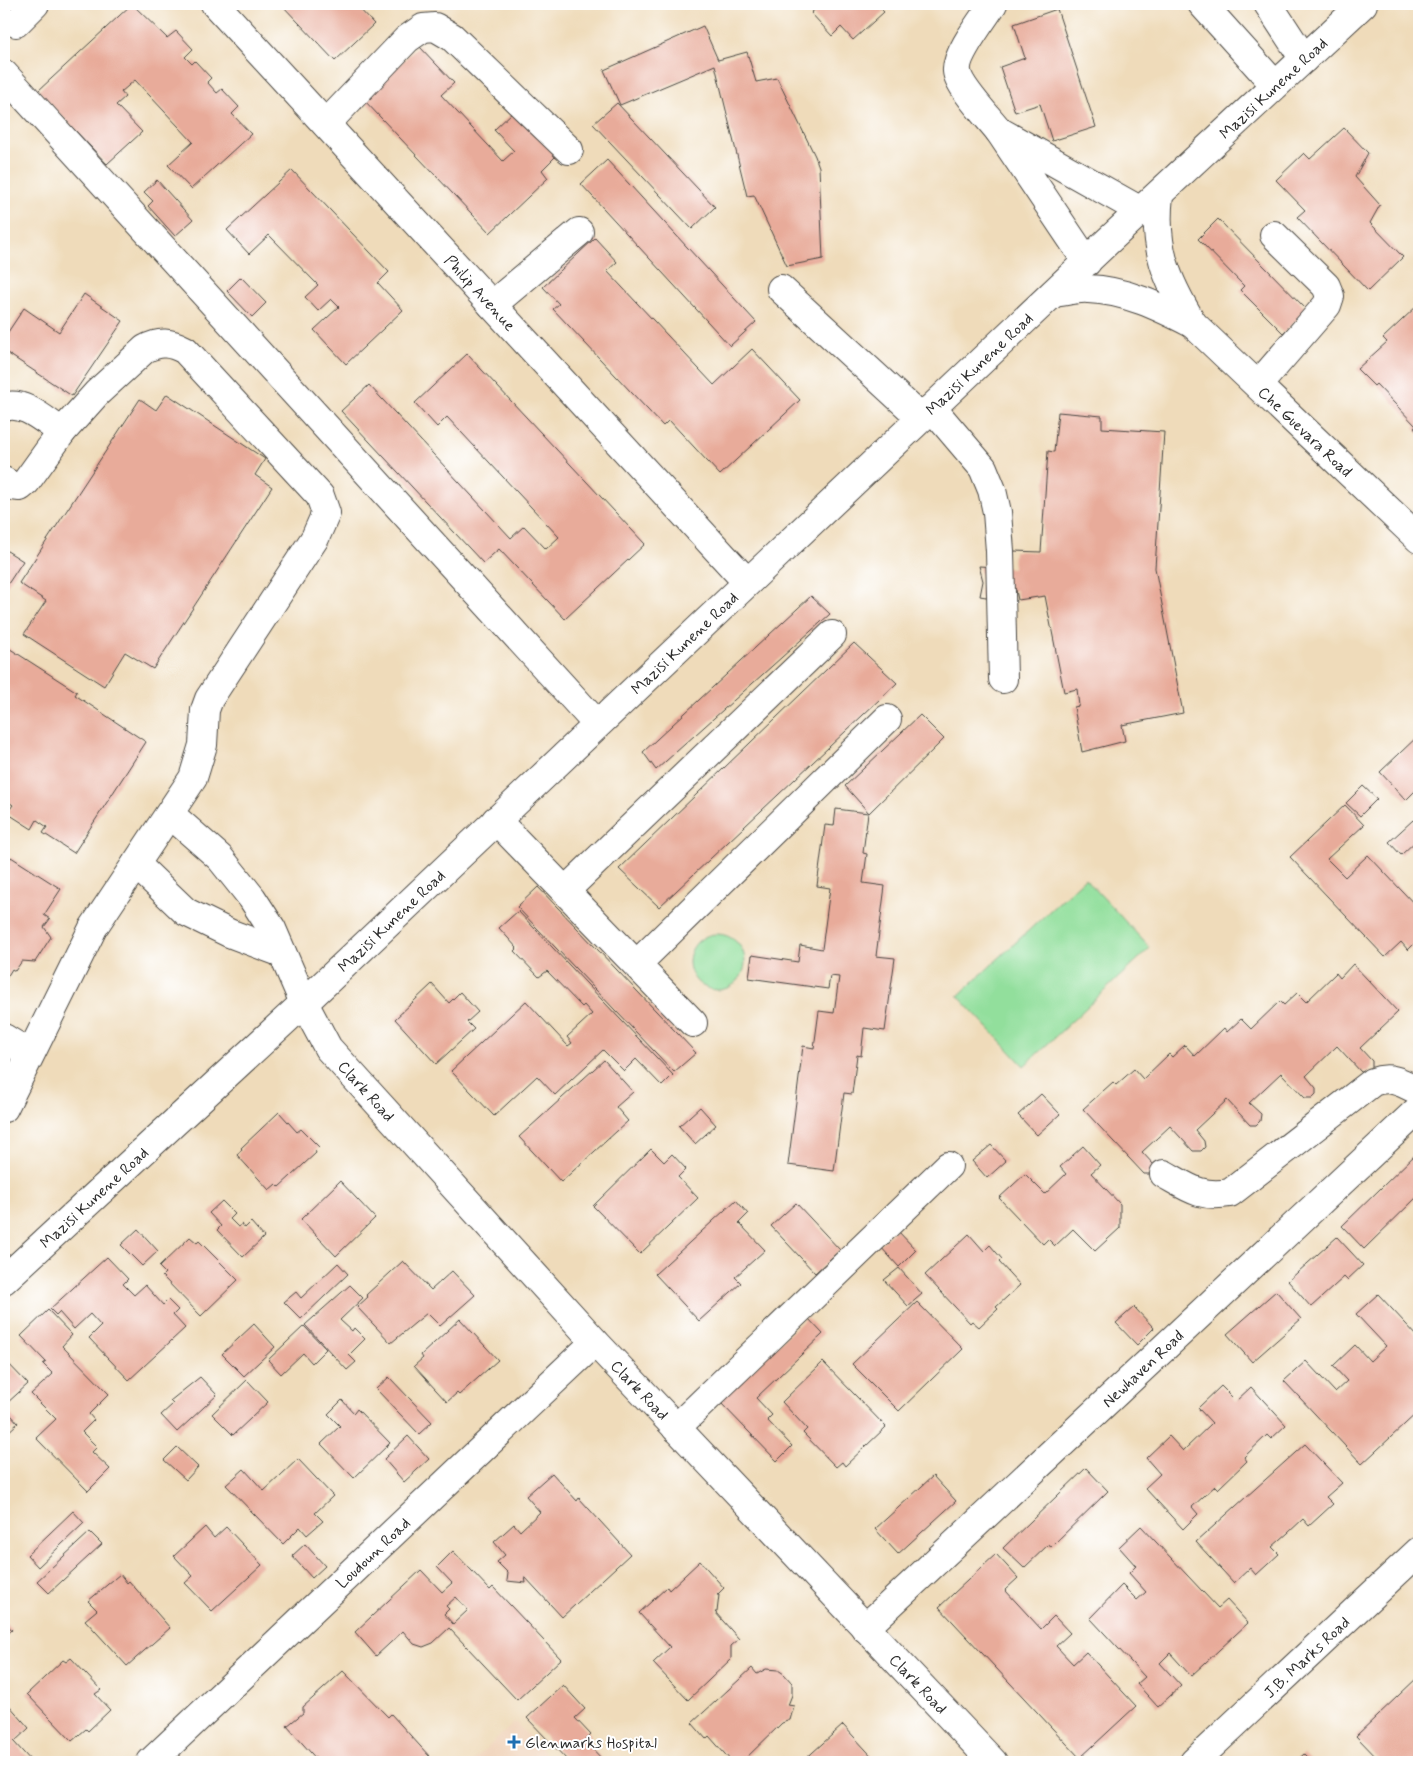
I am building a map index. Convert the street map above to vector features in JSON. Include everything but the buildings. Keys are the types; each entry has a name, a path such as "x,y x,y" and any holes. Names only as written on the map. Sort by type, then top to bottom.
{"street":[{"name":"Philip Avenue","path":"215,4 747,582"},
{"path":"993,4 960,57 956,71 961,83 998,131 1086,262"},
{"path":"1202,4 1275,85"},
{"path":"1268,4 1304,59"},
{"name":"Mazisi Kunene Road","path":"4,1280 304,1003 1086,262 1363,4"},
{"path":"326,124 407,40 423,28 435,27 452,37 569,150"},
{"path":"4,74 597,724"},
{"path":"998,131 1056,164 1150,203"},
{"path":"1034,185 1056,164"},
{"name":"Che Guevara Road","path":"1150,203 1156,221 1160,255 1172,288 1193,324 1419,539"},
{"path":"492,305 580,232"},
{"path":"1258,385 1327,306 1330,296 1326,286 1274,235"},
{"path":"781,289 926,413 982,468 992,490 997,512 1000,551 1003,679"},
{"name":"Che Guevara Road","path":"1054,293 1087,289 1117,293 1155,305 1193,324"},
{"path":"4,481 12,486 20,487 26,482 62,432 97,394 146,349 164,342 175,345 192,358 320,496 326,513 315,538 209,700 205,710 203,745 199,764 193,778 93,928 4,1108"},
{"path":"4,407 16,404 24,407 62,432"},
{"path":"565,891 832,635"},
{"path":"637,964 887,719"},
{"name":"Clark Road","path":"170,814 220,858 257,905 272,929 304,1003 328,1048 595,1342 993,1762"},
{"path":"496,820 693,1023"},
{"path":"136,864 186,912 230,933 282,953"},
{"path":"4,1038 30,1054"},
{"path":"1164,1174 1197,1193 1213,1196 1230,1193 1373,1082 1384,1077 1396,1079 1419,1091"},
{"name":"Newhaven Road","path":"865,1628 1419,1108"},
{"path":"676,1428 948,1166"},
{"name":"Loudoun Road","path":"151,1762 595,1342"},
{"name":"J.B. Marks Road","path":"1194,1762 1419,1551"}],"shaded area":[{"name":"Glenmarks Hospital","path":"515,1722 554,1762 472,1762"}],"green space":[{"path":"1085,878 1150,948 1024,1066 958,996"},
{"path":"712,934 722,934 737,942 743,951 745,962 743,973 737,982 722,990 712,990 701,985 694,978 689,967 689,957 694,946 701,939"}],"place":[{"name":"Glenmarks Hospital","path":"514,1742"}]}
